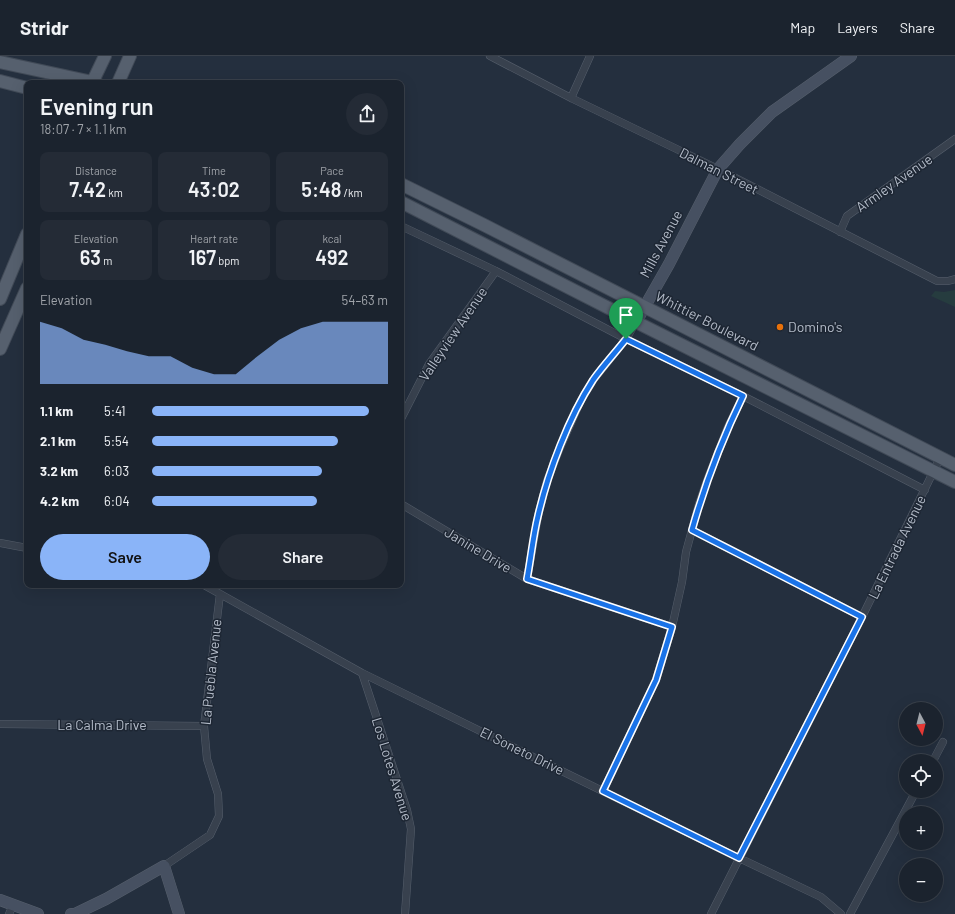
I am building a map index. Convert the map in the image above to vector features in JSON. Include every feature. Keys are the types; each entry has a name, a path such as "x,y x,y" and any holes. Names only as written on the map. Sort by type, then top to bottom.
{"main road":[{"path":"95,80 105,56"},
{"path":"119,80 130,56"},
{"path":"0,62 81,80"},
{"path":"0,81 24,87"},
{"name":"Whittier Boulevard","path":"404,185 484,224 955,466"},
{"path":"404,204 955,482"},
{"path":"0,299 23,255"},
{"path":"0,349 24,295"}],"street":[{"name":"Dalman Street","path":"490,56 570,98 718,169 936,281 951,280"},
{"path":"570,98 590,56"},
{"name":"Mills Avenue","path":"527,579 538,516 547,481 559,450 584,395 594,379 626,339 669,264 718,169 740,144 772,112 851,56"},
{"name":"Armley Avenue","path":"840,232 848,216 955,139"},
{"path":"404,227 496,271 626,339 743,396 925,490"},
{"name":"Valleyview Avenue","path":"404,413 429,364 496,271"},
{"path":"603,791 656,680 672,627 682,582 686,552 692,530 708,478 728,427 743,396"},
{"name":"La Entrada Avenue","path":"711,914 862,617 940,458"},
{"name":"Janine Drive","path":"404,506 527,579 672,627"},
{"path":"692,530 862,617"},
{"path":"0,543 24,547"},
{"name":"El Soneto Drive","path":"209,588 362,673 821,897 841,914"},
{"name":"La Puebla Avenue","path":"164,866 210,835 219,816 218,794 207,760 204,726 220,594"},
{"name":"Los Lotes Avenue","path":"362,673 407,810 411,829 405,914"},
{"name":"La Calma Drive","path":"0,724 204,726"},
{"path":"850,914 912,798"},
{"path":"72,914 106,900 164,866 179,914"},
{"path":"0,900 11,910 38,914"}],"green space":[{"path":"955,290 955,307 931,296 935,291 944,292"}],"place":[{"name":"Domino's","path":"780,327"}],"route":[{"path":"626,339 743,396 728,427 708,478 692,530 862,617 739,858 603,791 656,680 672,627 527,579 538,516 547,481 559,450 581,400 594,379 626,339"}]}
